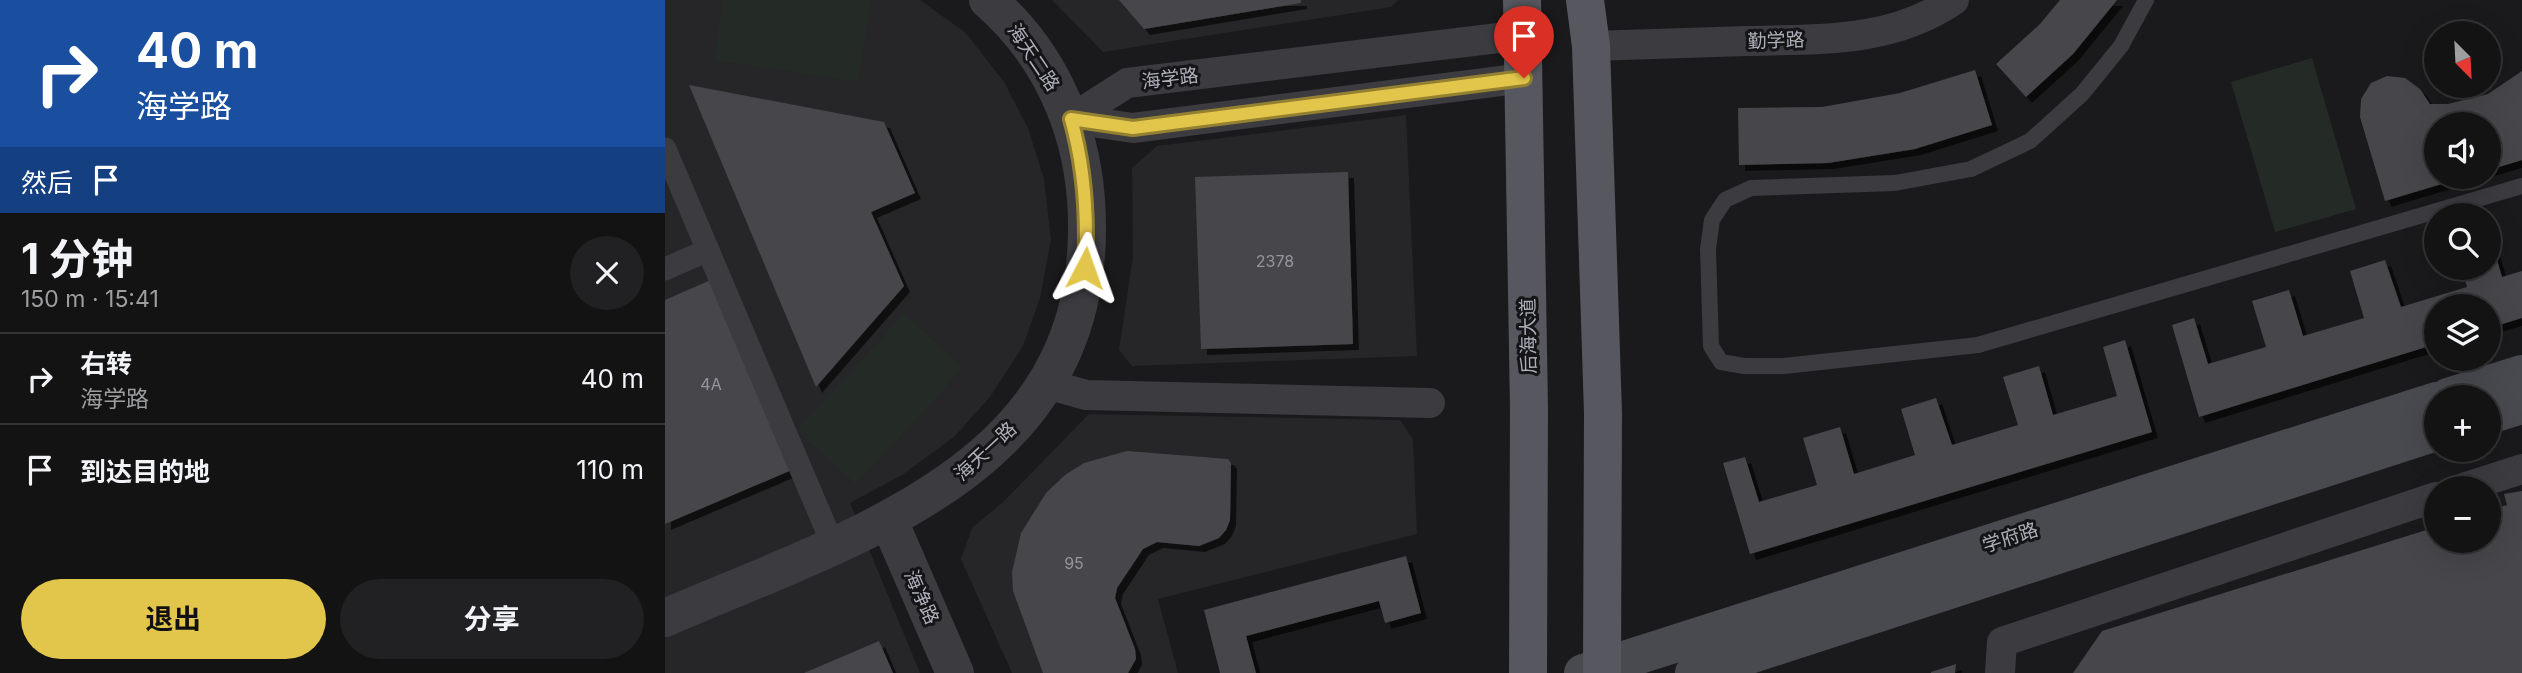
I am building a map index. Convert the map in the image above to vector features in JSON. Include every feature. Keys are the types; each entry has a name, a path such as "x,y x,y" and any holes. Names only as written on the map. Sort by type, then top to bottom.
{"main road":[{"path":"1585,0 1591,46 1603,413 1595,671"},
{"path":"1591,46 1594,0"},
{"name":"后海大道","path":"1521,14 1529,408 1528,673"},
{"path":"2487,385 2522,374"},
{"name":"学府路","path":"1595,671 2424,405"},
{"path":"2501,411 2522,405"},
{"name":"学府路","path":"1694,673 2424,436"}],"street":[{"name":"海天二路","path":"988,0 1007,16 1034,50 1071,119"},
{"name":"勤学路","path":"1591,46 1838,38 1897,28 1928,18 1954,0"},
{"name":"海学路","path":"1071,119 1127,83 1521,14"},
{"path":"1071,119 1133,128 1524,78"},
{"name":"海天一路","path":"665,618 889,520 943,489 980,459 1021,417 1047,384 1077,311 1085,268 1088,226 1084,174 1071,119"},
{"path":"665,149 833,545"},
{"path":"665,269 708,250"},
{"path":"1047,384 1086,395 1430,403"},
{"path":"2498,476 2522,468"},
{"path":"2000,673 2003,642 2424,501"},
{"name":"海净路","path":"889,520 955,673"}],"lane":[{"path":"2146,0 2121,46 2082,94 2030,141 1971,169 1895,183 1751,188 1725,200 1712,220 1708,249 1711,346 1721,362 1744,366 1784,366 1978,345 2522,186"}],"shaded area":[{"path":"665,0 920,0 966,33 1004,82 1028,128 1044,179 1051,240 1040,298 1023,346 990,397 954,437 902,475 850,503 920,673 665,673"},
{"path":"723,0 871,0 858,82 714,60"},
{"path":"1052,0 1398,0 1391,7 1103,52"},
{"path":"2312,58 2356,209 2275,232 2231,82"},
{"path":"1406,115 1417,356 1132,366 1119,350 1133,256 1132,168 1157,146"},
{"path":"904,314 963,368 856,484 797,430"},
{"path":"1089,414 1400,420 1413,440 1417,534 1158,599 1178,673 1012,673 961,559 972,528 1004,501"}],"building":[{"path":"1119,0 1301,0 1301,3 1144,29"},
{"path":"2060,0 2117,0 2073,54 2026,97 1996,64 2040,24"},
{"path":"1975,70 1992,125 1915,149 1828,163 1739,165 1738,108 1822,107 1900,93"},
{"path":"2522,71 2522,160 2501,166 2501,112 2424,112 2425,189 2385,201 2360,117 2361,99 2371,83 2387,76 2405,78 2420,89 2430,104 2448,104 2472,98 2501,98 2501,85"},
{"path":"689,85 884,122 915,193 871,212 904,286 816,387"},
{"path":"1348,172 1353,344 1201,349 1195,177"},
{"path":"2385,260 2401,307 2424,300 2424,348 2199,417 2172,325 2194,318 2208,364 2266,347 2252,301 2289,290 2303,336 2364,318 2350,271"},
{"path":"2522,271 2522,318 2501,324 2501,294 2444,294 2467,287 2465,280 2501,280 2501,274 2502,277"},
{"path":"713,279 794,469 665,524 665,300"},
{"path":"2125,340 2152,432 1750,554 1723,463 1745,457 1759,502 1817,485 1803,438 1840,427 1854,474 1915,455 1901,409 1936,398 1952,445 2018,425 2003,377 2039,366 2053,415 2117,396 2103,347"},
{"path":"1127,451 1228,459 1231,463 1230,520 1219,538 1199,546 1157,542 1143,549 1117,588 1115,598 1135,649 1136,659 1128,673 1043,673 1013,591 1012,572 1021,533 1046,493 1065,475 1084,463"},
{"path":"2522,491 2522,673 2073,673 2102,631 2424,531 2424,553 2501,553 2501,507 2507,505 2504,494"},
{"path":"1406,556 1421,613 1385,623 1379,601 1246,636 1256,673 1220,673 1204,610"},
{"path":"879,641 893,673 804,673"},
{"path":"1956,664 1955,673 1931,673 1931,672"}],"route":[{"path":"1085,268 1088,226 1084,174 1071,119 1133,128 1524,78"}]}
